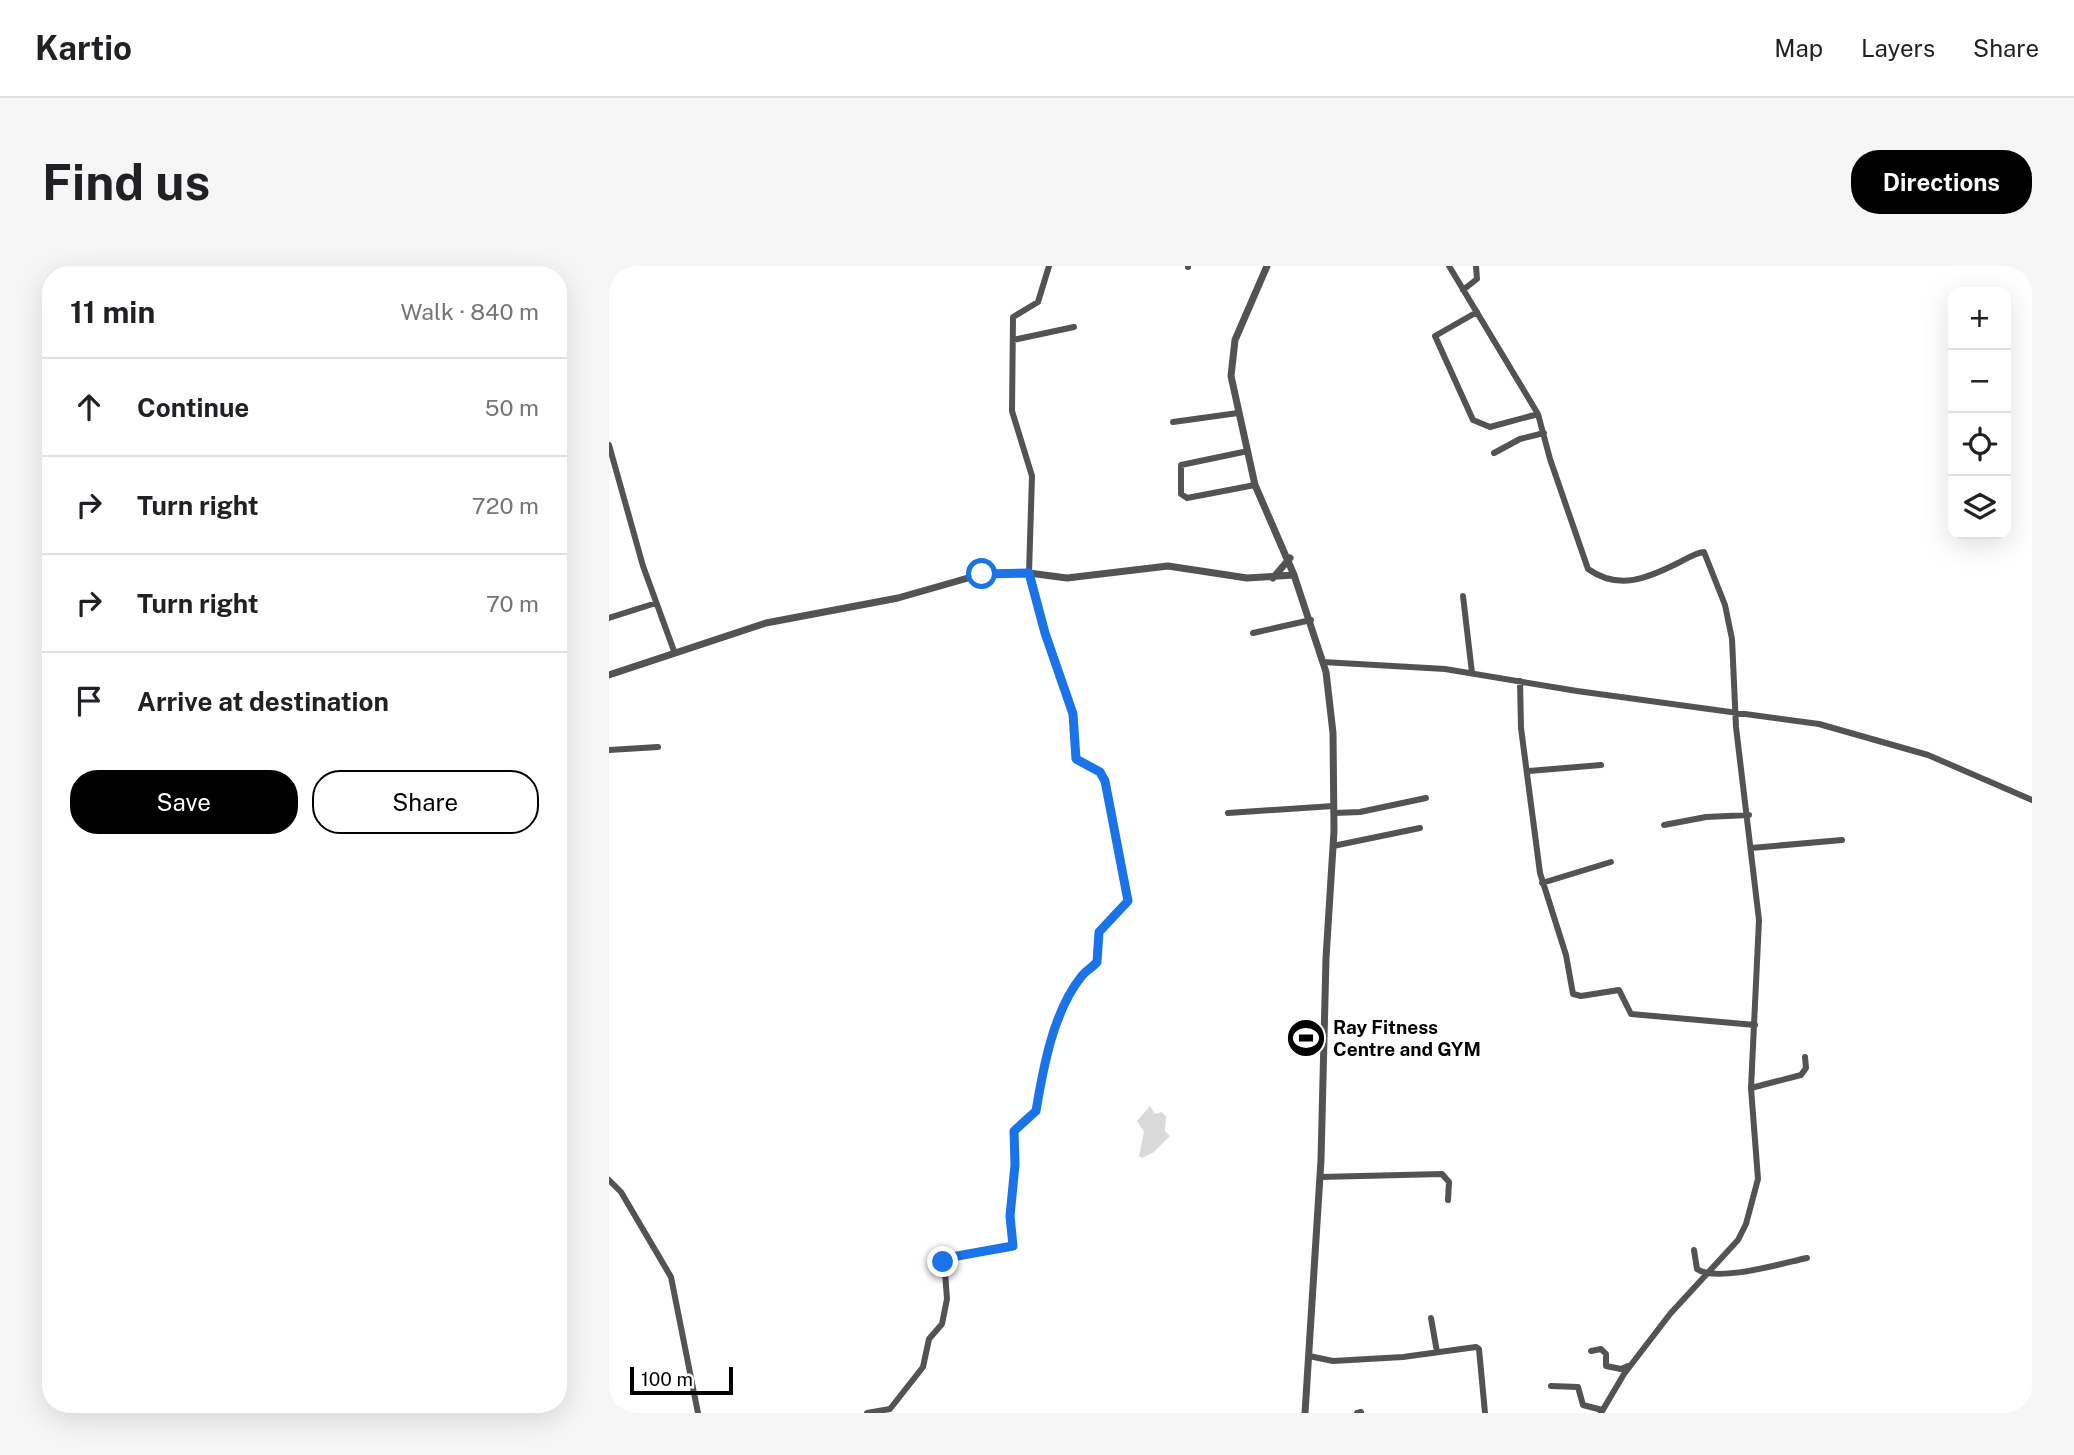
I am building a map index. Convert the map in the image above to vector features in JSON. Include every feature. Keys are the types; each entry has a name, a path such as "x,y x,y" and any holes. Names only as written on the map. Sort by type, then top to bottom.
{"street":[{"path":"867,1413 890,1409 926,1362 929,1339 943,1324 946,1311 944,1258 1013,1246 1010,1216 1015,1165 1014,1131 1036,1111 1040,1077 1050,1045 1079,979 1097,962 1099,932 1128,901 1105,781 1100,772 1076,759 1073,714 1045,633 1029,573 1032,476 1011,411 1013,315 1038,302 1049,266"},
{"path":"1268,266 1239,328 1230,359 1238,413 1255,485 1290,558 1311,620 1323,662 1333,733 1334,810 1320,1177 1308,1325 1305,1413"},
{"path":"1449,266 1538,414 1550,459 1588,569 1604,577 1630,582 1651,577 1699,552 1707,555 1730,628 1736,712 1759,920 1751,1088 1757,1189 1738,1240 1710,1273 1679,1303 1630,1365 1601,1411 1583,1405 1578,1387 1552,1386"},
{"path":"1463,289 1477,279 1476,266"},
{"path":"1477,312 1435,336 1473,420 1490,427 1538,414"},
{"path":"1013,340 1074,327"},
{"path":"1173,422 1238,413"},
{"path":"1494,453 1520,439 1544,433"},
{"path":"609,445 656,603 674,652"},
{"path":"1248,451 1181,465 1181,494 1187,498 1255,485"},
{"path":"1273,578 1290,558"},
{"path":"609,674 766,622 898,598 982,574 1029,573 1067,578 1168,566 1247,578 1294,575"},
{"path":"1463,596 1472,673"},
{"path":"609,618 656,603"},
{"path":"1252,633 1311,620"},
{"path":"1323,662 1407,664 1855,732 1965,770 2032,800"},
{"path":"1520,681 1521,728 1529,771 1542,883 1566,955 1573,994 1581,996 1619,990 1631,1014 1755,1026"},
{"path":"609,750 658,747"},
{"path":"1529,771 1601,765"},
{"path":"1228,813 1334,810 1360,812 1426,798"},
{"path":"1664,825 1706,817 1749,815"},
{"path":"1332,846 1420,828"},
{"path":"1751,848 1842,840"},
{"path":"1542,883 1611,862"},
{"path":"1751,1088 1801,1075 1806,1068 1805,1057"},
{"path":"1320,1177 1442,1174 1448,1182 1448,1200"},
{"path":"609,1180 621,1192 671,1277 698,1413"},
{"path":"1693,1250 1697,1269 1710,1273 1739,1272 1807,1258"},
{"path":"1431,1318 1437,1352"},
{"path":"1309,1356 1333,1361 1416,1356 1471,1346 1479,1349 1485,1413"},
{"path":"1591,1351 1601,1349 1606,1354 1606,1367 1610,1369 1621,1369 1630,1365"}],"shaded area":[{"path":"1150,1106 1155,1114 1162,1112 1166,1117 1165,1131 1170,1136 1154,1152 1142,1158 1139,1156 1144,1132 1137,1121"}],"place":[{"name":"Ray Fitness Centre and GYM","path":"1306,1038"}],"route":[{"path":"943,1262 944,1258 1013,1246 1010,1216 1015,1165 1014,1131 1036,1111 1040,1077 1050,1045 1079,979 1097,962 1099,932 1108,919 1128,901 1105,781 1100,772 1076,759 1073,714 1045,633 1029,573 982,574"}]}
